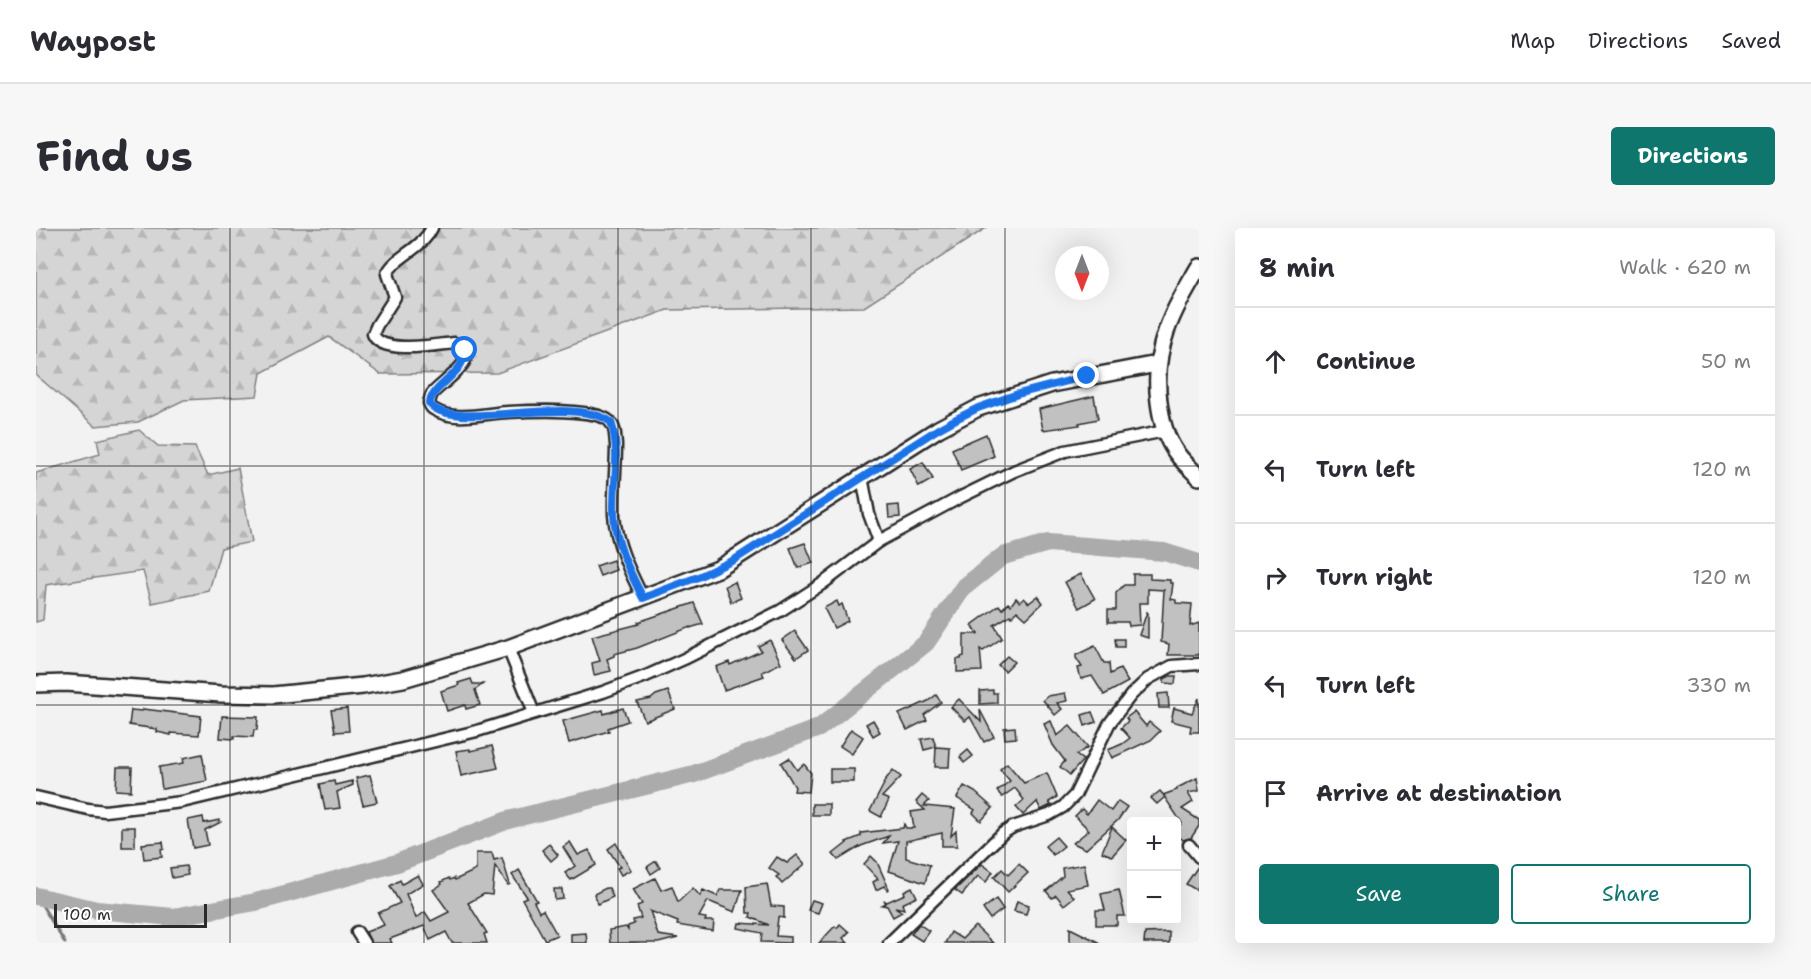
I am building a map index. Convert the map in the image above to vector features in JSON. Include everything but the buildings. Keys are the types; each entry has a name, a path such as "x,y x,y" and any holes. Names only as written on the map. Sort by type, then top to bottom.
{"street":[{"path":"432,228 420,245 390,266 387,274 395,297 376,325 373,334 375,339 380,343 397,346 454,343 461,345 465,350 465,359 461,367 432,394 429,403 433,410 457,415 584,412 602,415 611,422 616,445 614,516 617,533 626,564 643,598"},
{"path":"1199,267 1172,318 1160,346 1157,364 1158,391 1165,430 1173,448 1199,477"},
{"path":"36,684 66,683 221,694 273,695 382,683 508,648 698,577 734,560 938,429 978,408 1052,384 1157,364"},
{"path":"36,797 105,811 183,802 477,731 620,686 694,654 780,611 850,564 879,541 993,481 1065,451 1165,430"},
{"path":"862,477 869,514 879,541"},
{"path":"508,648 534,713"},
{"path":"889,943 1003,833 1013,827 1049,815 1063,807 1075,795 1108,724 1131,695 1148,679 1172,666 1199,664"},
{"path":"1189,845 1199,857"},
{"path":"357,932 364,943"}],"green space":[{"path":"36,228 986,228 864,307 667,310 497,373 380,374 329,337 261,373 257,396 184,400 138,422 95,426 36,375"},
{"path":"139,430 158,446 195,447 208,475 238,468 252,542 221,548 209,591 152,603 143,571 46,585 43,620 36,622 36,473 100,454 97,440"}],"waterway":[{"path":"36,896 97,910 173,917 256,902 397,863 508,820 694,774 819,728 926,643 963,588 1003,556 1048,543 1164,552 1199,563"},
{"path":"37,897 65,943"}],"route":[{"path":"465,350 465,359 461,367 432,394 429,403 433,410 457,415 584,412 602,415 611,422 616,445 614,516 617,533 626,564 643,598 698,577 734,560 938,429 978,408 1052,384 1087,376"}]}
